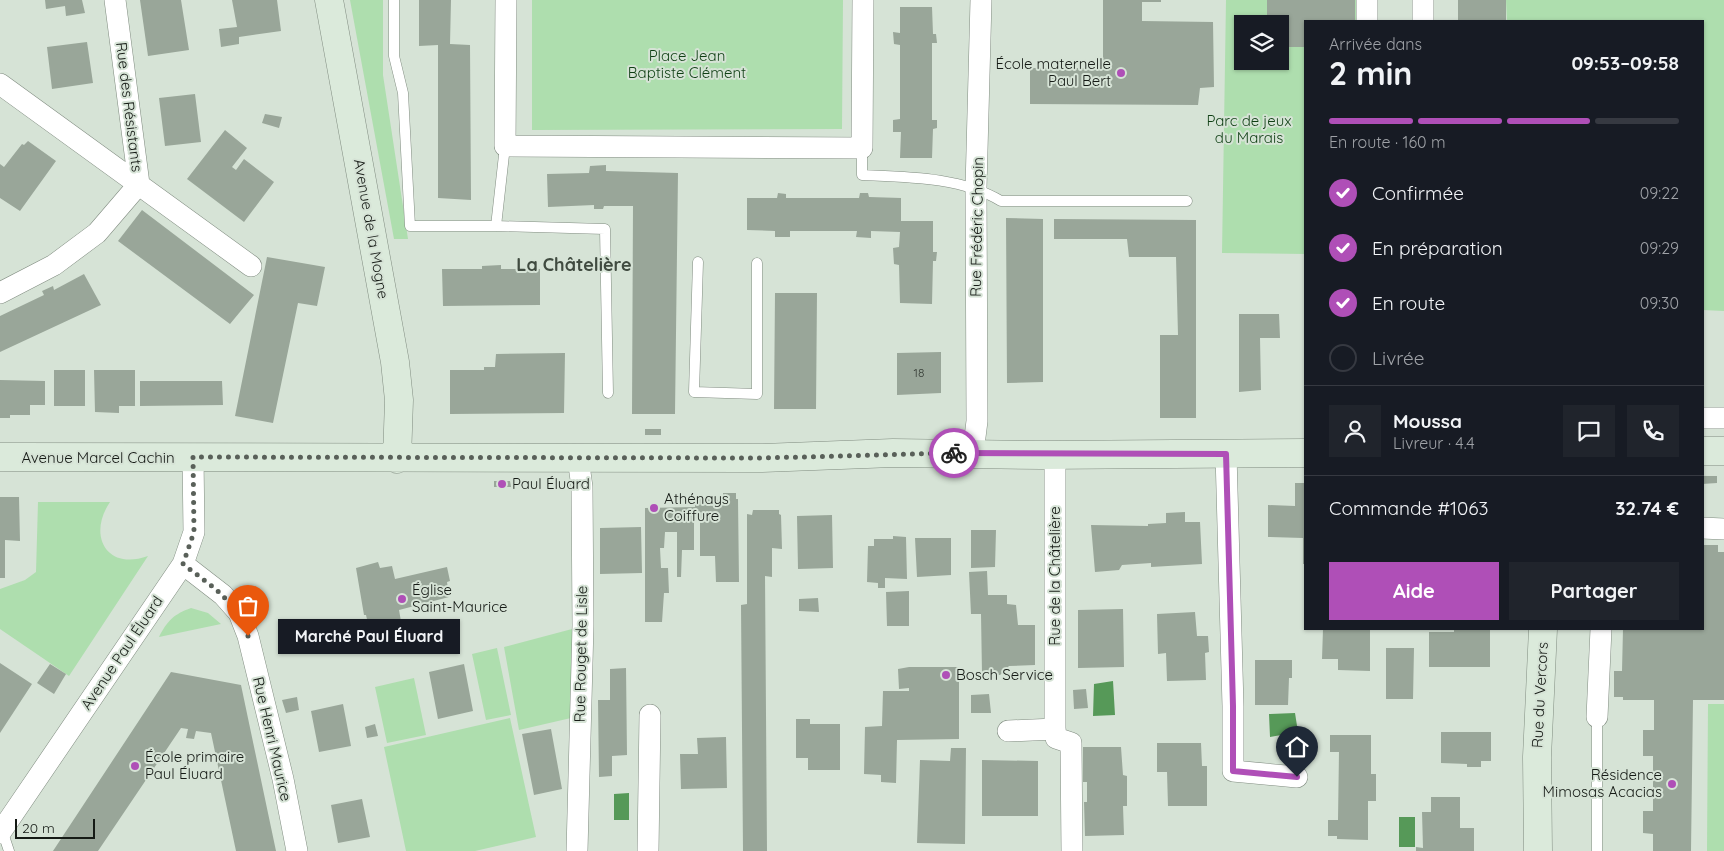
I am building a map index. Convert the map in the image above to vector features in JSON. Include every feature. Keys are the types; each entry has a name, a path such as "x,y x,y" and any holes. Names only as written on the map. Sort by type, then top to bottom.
{"street":[{"name":"Rue des Résistants","path":"0,293 54,265 97,233 139,184 116,0"},
{"name":"Avenue de la Mogne","path":"329,0 395,362 399,400 397,459"},
{"path":"506,0 505,146 862,148 863,0"},
{"name":"Rue Frédéric Chopin","path":"973,453 977,421 976,188 981,0"},
{"path":"1367,0 1367,20"},
{"path":"1423,0 1423,20"},
{"path":"0,84 251,266"},
{"path":"1704,418 1724,418"},
{"path":"1704,451 1724,450"},
{"name":"Avenue Marcel Cachin","path":"0,457 762,458 893,453 1304,453"},
{"name":"Rue de la Châtelière","path":"1054,454 1055,728"},
{"path":"1226,454 1233,771 1297,777"},
{"name":"Avenue Paul Éluard","path":"1,832 7,808 183,564 194,532 193,457"},
{"name":"Rue Rouget de Lisle","path":"577,851 583,625 582,488 578,458"},
{"path":"1704,528 1724,529"},
{"name":"Rue Henri Maurice","path":"183,564 228,601 239,613 248,636 297,851"},
{"name":"Rue du Vercors","path":"1538,851 1537,757 1544,630"},
{"path":"1597,721 1601,630"},
{"path":"648,851 650,715"},
{"path":"1008,731 1055,728 1056,738 1071,743 1072,851"}],"lane":[{"path":"394,0 394,56 403,93 410,226 605,229 608,394"},
{"path":"496,226 505,146"},
{"path":"862,148 862,175 915,177 976,188 1002,201 1187,201"},
{"path":"698,262 694,392 757,394 757,263"},
{"path":"1597,721 1597,851"},
{"path":"1,832 9,851"}],"green space":[{"path":"350,0 383,0 383,75 408,239 394,239"},
{"name":"Place Jean Baptiste Clément","path":"532,0 843,0 842,129 532,130"},
{"name":"Parc de jeux du Marais","path":"1226,0 1361,0 1361,20 1304,20 1304,254 1222,253"},
{"path":"1506,0 1724,0 1724,311 1704,310 1704,20 1507,20"},
{"path":"38,502 110,502 103,515 100,527 101,538 105,547 112,554 122,559 148,556 69,676 0,629 0,589 25,580 36,572"},
{"path":"191,608 208,613 221,624 159,637 172,619"},
{"path":"572,629 571,718 519,730 504,647"},
{"path":"497,648 511,715 486,720 472,654"},
{"path":"414,678 426,735 387,743 375,687"},
{"path":"1708,704 1724,704 1724,851 1707,851"},
{"path":"510,718 536,837 475,851 406,851 384,747"}],"shaded area":[{"path":"1113,681 1115,715 1093,716 1094,684"},
{"path":"1295,713 1298,732 1270,737 1269,714"},
{"path":"629,793 629,820 614,820 614,794"},
{"path":"1399,817 1415,817 1415,847 1399,847"}],"building":[{"path":"45,0 82,0 85,13 66,16 65,6 46,9"},
{"path":"140,0 181,0 189,50 148,56"},
{"path":"232,0 277,0 281,31 239,37 239,44 221,47 219,29 237,27"},
{"path":"419,0 451,0 450,44 470,45 471,200 438,198 438,45 419,46"},
{"path":"1103,0 1161,0 1161,2 1142,2 1142,21 1213,22 1214,87 1200,88 1198,105 1030,104 1030,68 1103,68"},
{"path":"1267,0 1355,0 1355,20 1304,20 1304,47 1289,47 1289,15 1267,15"},
{"path":"1458,0 1506,0 1506,20 1458,20"},
{"path":"900,7 932,7 933,34 936,34 937,43 932,43 932,120 937,120 937,128 933,129 932,158 900,158 901,132 893,132 893,120 900,119 900,45 894,44 893,32 900,33"},
{"path":"87,42 93,83 52,89 47,47"},
{"path":"195,94 201,142 165,146 159,98"},
{"path":"265,114 282,117 279,128 262,123"},
{"path":"225,130 247,148 232,167 236,170 244,159 274,182 244,222 187,179"},
{"path":"28,141 56,161 20,211 0,198 0,164 4,167 22,144 24,145"},
{"path":"606,165 606,171 678,173 675,414 632,414 633,206 604,206 603,209 594,209 594,205 548,207 547,174 589,173 590,166"},
{"path":"778,193 786,194 786,198 859,198 860,193 868,193 869,197 901,198 901,221 933,221 933,252 937,252 936,261 933,261 932,304 900,303 899,265 894,264 893,248 899,247 900,232 871,231 871,238 856,237 857,231 790,231 790,237 775,237 775,231 747,230 747,198 777,198"},
{"path":"142,210 254,295 230,324 118,241"},
{"path":"1006,218 1043,219 1043,382 1007,383"},
{"path":"1054,219 1196,220 1196,418 1160,418 1160,335 1178,335 1176,257 1129,257 1127,239 1054,239"},
{"path":"267,257 325,267 317,306 298,303 273,423 235,416"},
{"path":"501,265 501,269 540,269 540,305 443,306 442,269 482,269 482,266"},
{"path":"84,274 101,305 0,352 0,316 44,295 42,291 53,286 54,290"},
{"path":"775,293 817,293 816,409 774,409"},
{"path":"1239,314 1279,314 1280,338 1260,338 1261,390 1239,392"},
{"path":"941,352 941,393 897,395 897,353"},
{"path":"565,353 564,413 450,414 450,370 484,370 484,367 495,367 496,354"},
{"path":"54,370 85,370 85,406 54,406"},
{"path":"94,370 135,370 135,406 119,406 119,413 95,412"},
{"path":"0,380 45,381 45,405 30,405 30,415 10,415 10,418 0,418"},
{"path":"140,381 222,381 223,405 140,406"},
{"path":"645,429 661,429 661,435 645,435"},
{"path":"1704,476 1717,476 1717,483 1704,484"},
{"name":"Paul Éluard","path":"494,481 510,481 511,487 494,487"},
{"path":"1295,483 1304,483 1304,564 1303,538 1268,537 1268,505 1295,506"},
{"path":"723,493 736,493 736,499 738,499 739,582 716,582 715,556 700,556 700,517 694,517 694,550 682,550 681,577 677,577 677,532 665,532 664,548 660,548 661,568 668,568 669,593 664,593 662,622 645,622 645,508 695,507 695,499 723,500"},
{"path":"0,497 19,497 20,541 5,540 5,578 0,578"},
{"path":"753,510 779,510 781,515 782,549 772,548 772,577 765,576 767,851 743,851 741,605 747,604 747,514 752,515"},
{"path":"1185,512 1185,522 1200,522 1202,564 1151,567 1151,563 1122,565 1119,570 1095,572 1091,525 1148,526 1148,524 1166,523 1166,513"},
{"path":"832,515 833,568 798,569 797,516"},
{"path":"641,527 642,573 600,574 600,528"},
{"path":"971,530 996,530 995,567 971,568"},
{"path":"893,536 906,537 907,579 885,578 885,588 878,588 878,583 867,582 868,546 874,546 874,539 893,539"},
{"path":"915,538 951,538 951,575 917,577"},
{"path":"1704,545 1718,545 1718,552 1724,552 1724,700 1693,700 1691,851 1653,851 1653,834 1643,833 1643,811 1653,811 1653,756 1643,756 1643,730 1654,730 1654,700 1623,700 1623,697 1614,697 1614,671 1622,671 1623,630 1704,630"},
{"name":"Église Saint-Maurice","path":"378,562 380,568 392,566 395,579 447,567 450,581 447,582 449,597 399,610 402,627 371,636 366,615 364,615 356,568"},
{"path":"987,571 988,595 1007,595 1007,604 1016,605 1018,625 1035,625 1035,665 1009,666 1000,675 982,674 981,614 971,614 969,572"},
{"path":"909,591 909,626 887,626 886,592"},
{"path":"818,598 819,612 799,611 799,599"},
{"path":"1123,609 1124,667 1078,668 1078,610"},
{"path":"1195,612 1197,636 1208,636 1209,652 1205,653 1206,680 1167,681 1166,653 1158,654 1157,614"},
{"path":"1323,630 1370,630 1370,671 1338,670 1338,659 1322,659"},
{"path":"1454,630 1490,630 1490,667 1429,667 1429,632 1454,632"},
{"path":"1386,648 1414,648 1413,699 1386,699"},
{"path":"1255,660 1292,660 1292,678 1289,678 1288,705 1255,705"},
{"path":"0,663 32,684 0,733"},
{"path":"50,664 66,674 54,694 37,683"},
{"path":"464,664 473,711 438,719 429,672"},
{"path":"909,667 959,667 959,739 897,740 896,783 881,782 881,775 864,774 865,727 882,726 883,691 909,691 909,688 899,689 898,669"},
{"path":"626,668 627,755 612,756 612,776 599,777 598,700 610,700 610,669"},
{"path":"171,672 241,685 276,851 236,851 211,733 196,731 194,739 186,738 188,729 181,728 98,851 53,851"},
{"path":"1086,689 1088,708 1074,709 1073,690"},
{"path":"989,694 991,713 971,713 971,695"},
{"path":"297,697 299,710 286,713 282,700"},
{"path":"343,704 351,746 319,752 311,711"},
{"path":"796,719 810,719 810,724 840,724 840,770 808,770 808,758 796,758"},
{"path":"375,724 378,736 367,738 365,727"},
{"path":"551,729 562,789 534,795 522,734"},
{"path":"1441,732 1491,732 1491,761 1481,761 1481,767 1467,767 1467,764 1441,763"},
{"path":"1330,735 1371,735 1371,774 1376,774 1376,801 1368,801 1368,840 1337,839 1337,836 1328,836 1328,820 1338,820 1339,752 1330,752"},
{"path":"726,737 727,788 681,789 680,754 698,754 697,738"},
{"path":"1157,743 1201,743 1202,766 1207,766 1207,806 1168,806 1167,772 1157,772"},
{"path":"1083,747 1121,747 1123,775 1127,776 1127,806 1123,806 1124,835 1085,836 1084,802 1087,802 1087,782 1083,782"},
{"path":"951,748 966,748 965,844 917,843 920,760 950,761"},
{"path":"982,760 1038,761 1038,816 982,816"},
{"path":"1431,797 1460,797 1460,828 1474,828 1474,851 1416,851 1416,847 1423,848 1422,812 1431,812"},
{"path":"362,799 370,837 338,843 331,805"}],"way so far":[{"path":"248,636 239,613 223,595 183,564 190,549 194,532 193,457 372,457 397,459 762,458 893,453 954,453"}],"place":[{"name":"École maternelle Paul Bert","path":"1121,73"},
{"name":"Paul Éluard","path":"502,484"},
{"name":"Athénays Coiffure","path":"654,508"},
{"name":"Église Saint-Maurice","path":"402,599"},
{"name":"Marché Paul Éluard","path":"248,636"},
{"name":"Bosch Service","path":"946,675"},
{"name":"École primaire Paul Éluard","path":"135,766"},
{"name":"Résidence Mimosas Acacias","path":"1672,784"}],"district":[{"name":"La Châtelière","path":"574,265"}],"route":[{"path":"954,453 1042,455 1226,454 1233,771 1297,777"}]}
